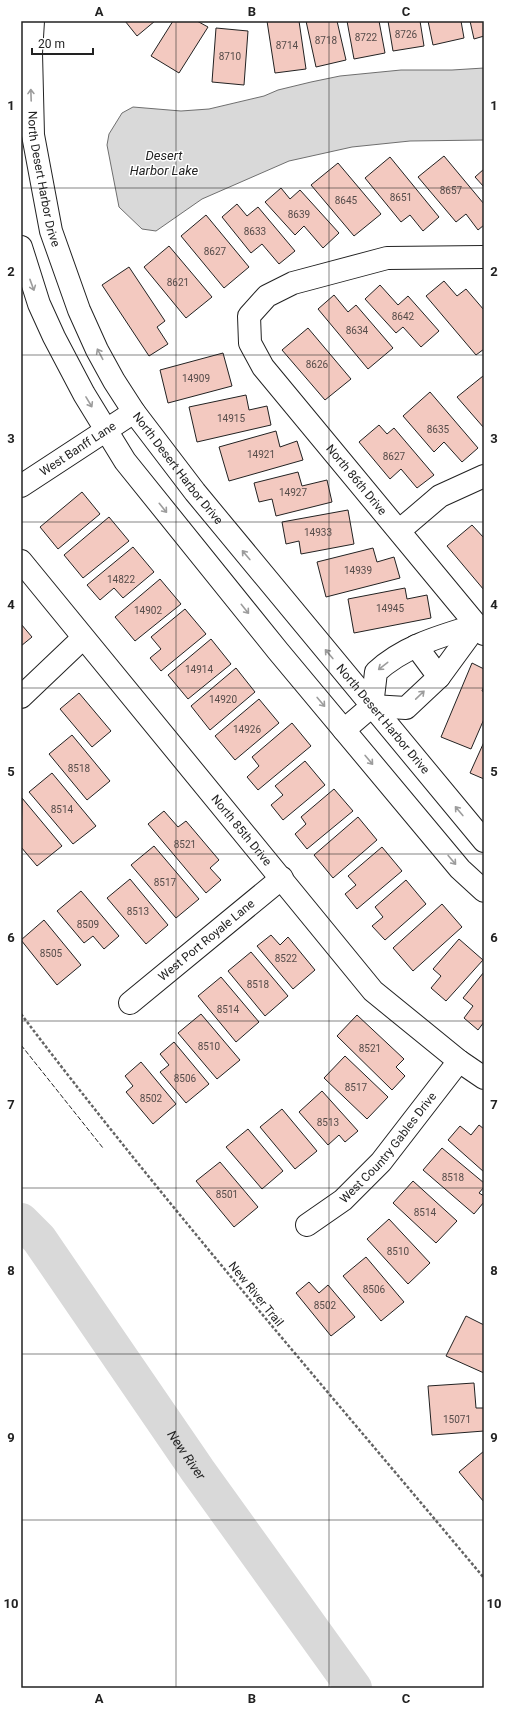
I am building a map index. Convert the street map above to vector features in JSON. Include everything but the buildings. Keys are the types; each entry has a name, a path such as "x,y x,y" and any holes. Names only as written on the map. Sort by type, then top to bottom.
{"street":[{"name":"North Desert Harbor Drive","path":"33,21 31,60 33,135 51,231 79,310 114,381 165,455 212,514 484,841"},
{"path":"21,248 39,304 54,337 80,388 105,430 130,467 278,650 460,869 484,891"},
{"name":"North 86th Drive","path":"480,629 400,530 263,367 250,343 249,316 266,296 294,283 387,258 484,257"},
{"name":"West Banff Lane","path":"21,486 134,412"},
{"path":"400,530 440,496 484,476"},
{"name":"North 85th Drive","path":"21,561 374,991 459,1061 484,1078"},
{"path":"344,730 372,706 376,672 384,665 416,646 480,629"},
{"path":"372,706 406,708 439,677 480,629"},
{"path":"21,697 84,638"},
{"path":"416,646 439,677"},
{"name":"West Port Royale Lane","path":"130,1003 282,878"},
{"name":"West Country Gables Drive","path":"307,1225 343,1200 381,1162 459,1061"}],"path":[{"name":"New River Trail","path":"21,1014 150,1178 278,1335 371,1442 484,1578"}],"water":[{"name":"Desert Harbor Lake","path":"484,68 484,140 410,141 352,147 289,161 202,199 156,231 142,229 119,207 107,145 109,134 122,113 133,107 181,111 209,109 264,96 278,90 340,76 401,70 452,70"}],"waterway":[{"name":"New River","path":"21,1221 39,1239 198,1471 354,1688"}],"fence":[{"path":"21,1045 103,1148"}]}
